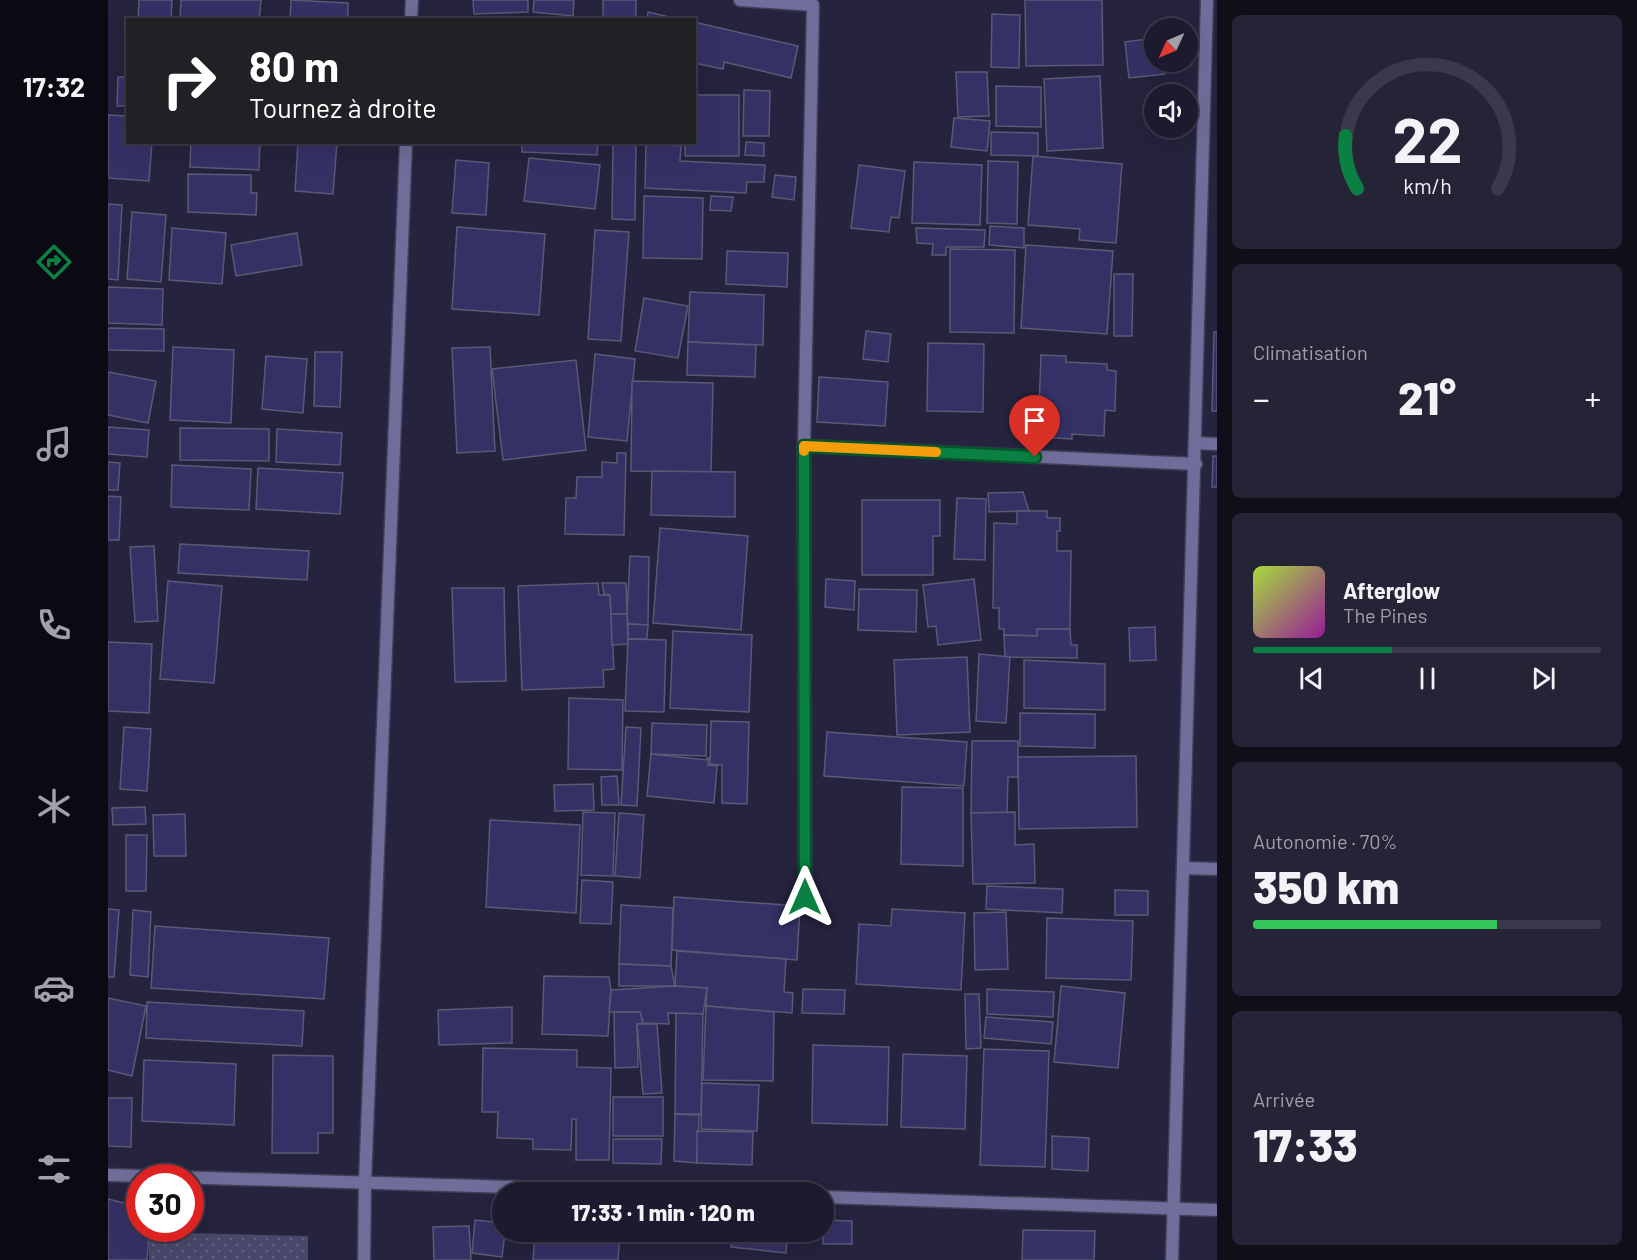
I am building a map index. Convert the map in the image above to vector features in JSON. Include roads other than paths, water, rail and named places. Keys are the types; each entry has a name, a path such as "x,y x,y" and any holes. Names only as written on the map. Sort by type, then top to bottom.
{"street":[{"path":"411,18 412,0"},
{"path":"740,0 813,5 804,446 805,897"},
{"path":"1172,1260 1196,464 1207,0"},
{"path":"364,1260 365,1182 406,144"},
{"path":"1196,443 1217,444"},
{"path":"804,446 1196,464"},
{"path":"1183,868 1217,869"},
{"path":"108,1175 492,1186"},
{"path":"834,1197 1217,1210"}]}
